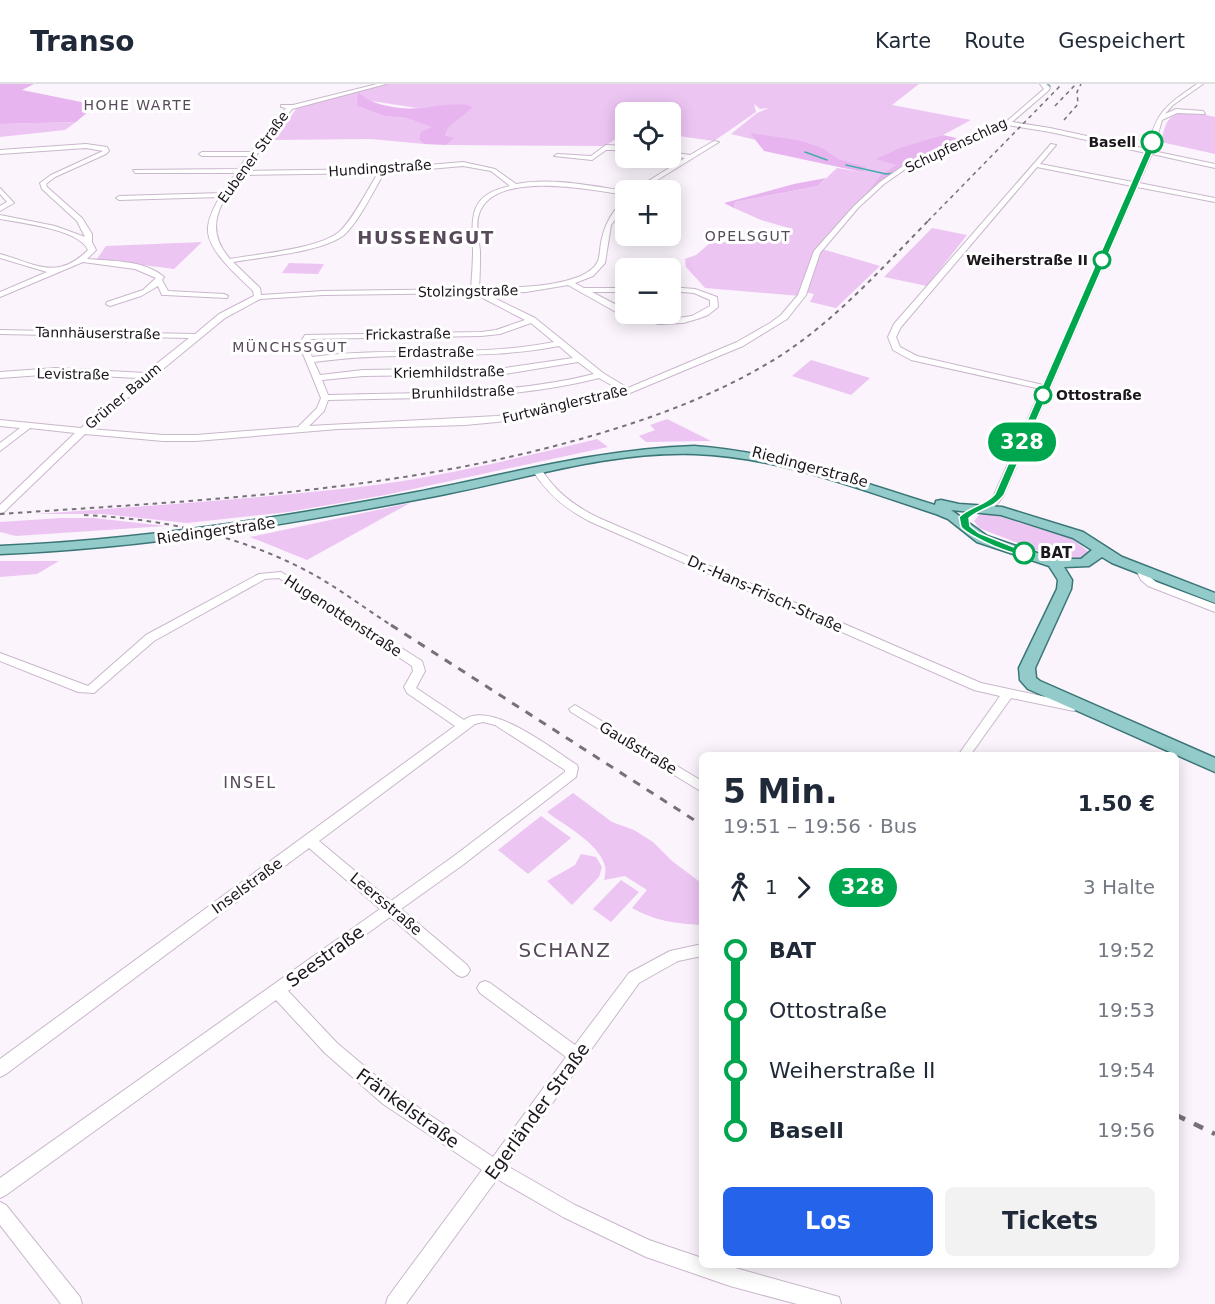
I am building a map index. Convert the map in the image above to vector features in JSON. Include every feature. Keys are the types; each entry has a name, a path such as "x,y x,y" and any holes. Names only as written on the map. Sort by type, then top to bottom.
{"main road":[{"name":"Riedingerstraße","path":"431,492 585,456 670,445 697,445 753,451 791,459 948,506 1019,516 1078,535 1141,570 1215,598"},
{"name":"Riedingerstraße","path":"2,544 86,546 166,538 331,512 618,456 679,450 737,454 845,481 941,511 982,539 1054,563 1084,563 1096,547"},
{"path":"845,481 871,483"},
{"path":"963,524 964,517 978,509"},
{"path":"0,558 84,554 190,543 281,527 331,512"},
{"path":"1054,563 1065,580 1064,589 1027,668 1028,680 1034,685 1215,765"}],"street":[{"name":"Eubener Straße","path":"258,297 257,290 229,261 211,234 213,212 240,172 290,107 283,106 382,84"},
{"name":"Schupfenschlag","path":"802,295 817,253 856,207 882,183 905,167 936,152 1006,123 1019,115 1046,90 1043,84"},
{"path":"978,509 993,504 999,495 1150,151 1158,121 1169,104 1200,84"},
{"path":"1158,121 1173,111 1206,113 1169,104"},
{"path":"1006,123 1215,166"},
{"path":"653,180 716,142"},
{"path":"1046,388 914,358 899,351 892,341 893,332 897,326 1053,145"},
{"path":"0,152 86,146 106,150 104,153 50,177 43,183 44,188 86,225 92,250 82,260 0,295"},
{"path":"557,156 592,158 606,147 615,147"},
{"path":"202,154 254,154"},
{"path":"681,156 691,157"},
{"name":"Hundingstraße","path":"135,171 382,171 446,164 470,165 494,170 514,186"},
{"path":"1036,165 1215,200"},
{"path":"229,261 314,246 340,236 348,227 382,171"},
{"path":"615,192 555,184 514,186 488,197 477,210 475,291 532,320 600,375 627,391"},
{"path":"0,190 11,203 0,209"},
{"path":"119,198 224,195"},
{"name":"Stolzingstraße","path":"258,297 323,292 533,289 569,283 590,274 601,263 608,225 615,216"},
{"path":"0,217 72,233 89,241"},
{"path":"0,256 54,272"},
{"path":"82,260 152,271 160,277 159,281 165,293 224,296"},
{"path":"110,304 149,289 159,281"},
{"path":"569,283 615,307"},
{"path":"681,289 703,293 714,299 714,307 710,310 681,318"},
{"path":"583,290 615,290"},
{"name":"Furtwänglerstraße","path":"0,423 79,432 174,438 231,436 302,428 497,419 565,407 627,391 760,334 784,317 802,295"},
{"name":"Grüner Baum","path":"1,509 79,432 195,336 222,316 258,297"},
{"name":"Frickastraße","path":"310,360 303,344 314,336 481,334 497,332 532,320"},
{"name":"Tannhäuserstraße","path":"0,332 195,336"},
{"name":"Erdastraße","path":"310,360 362,352 497,352 562,343"},
{"name":"Kriemhildstraße","path":"316,378 363,373 505,372 580,359"},
{"path":"302,428 321,409 325,398 310,360"},
{"name":"Levistraße","path":"0,375 56,372 147,376"},
{"name":"Brunhildstraße","path":"325,398 514,391 559,386 600,375"},
{"path":"0,448 27,426"},
{"name":"Dr.-Hans-Frisch-Straße","path":"538,471 552,492 560,499 595,520 968,683 1007,695 1030,697 1103,715"},
{"path":"948,506 977,505 999,495"},
{"path":"999,495 1004,507 1019,516"},
{"name":"Riedingerstraße","path":"1141,570 1144,578 1152,584 1215,608"},
{"name":"Hugenottenstraße","path":"0,657 82,689 90,690 150,638 263,576 281,575 418,664 419,671 410,687 411,690 462,725"},
{"path":"966,752 1007,695"},
{"name":"Gaußstraße","path":"575,709 699,785"},
{"name":"Inselstraße","path":"0,1069 462,725 483,718 499,722"},
{"name":"Seestraße","path":"0,1189 459,860 571,774 572,768 499,722"},
{"name":"Leersstraße","path":"309,840 392,908 462,970"},
{"name":"Egerländer Straße","path":"395,1304 634,978 661,961 699,950"},
{"path":"485,988 577,1056"},
{"name":"Fränkelstraße","path":"277,990 331,1048 389,1098 494,1168 569,1211 646,1248 699,1266"},
{"path":"0,1211 73,1304"},
{"name":"Fränkelstraße","path":"704,1268 832,1304"}],"shaded area":[{"path":"0,84 34,84 22,90 96,105 76,122 0,124"},
{"path":"382,84 919,84 892,105 971,120 943,135 878,159 897,164 856,207 822,249 880,266 836,308 810,302 814,294 804,292 801,296 705,288 686,267 685,259 696,255 710,243 778,239 792,229 761,220 734,208 735,202 818,186 837,168 862,172 865,167 839,159 823,148 751,134 756,140 731,134 757,113 769,108 760,109 754,104 756,112 714,141 681,136 681,102 615,102 615,140 605,146 446,145 455,138 445,135 449,127 472,106 417,108 365,100 357,106 384,116 406,118 433,127 419,140 424,144 371,139 273,140 297,108"},
{"path":"358,92 371,101 396,108 455,104 473,107 449,127 445,135 455,138 446,145 424,144 419,140 421,132 432,127 406,118 384,116 357,106"},
{"path":"1192,112 1215,117 1215,154 1161,142 1169,119 1178,114"},
{"path":"76,122 65,130 0,137 0,124"},
{"path":"750,133 797,140 823,148 839,159 866,167 862,172 764,151"},
{"path":"943,135 965,140 905,167 882,183 856,207 881,175 896,165 876,159 900,148"},
{"path":"826,178 818,186 735,202 734,208 724,203 794,184"},
{"path":"932,228 967,235 927,286 884,277"},
{"path":"202,242 174,269 97,259 106,246"},
{"path":"289,263 324,264 318,274 282,273"},
{"path":"811,360 870,378 851,395 792,376"},
{"path":"667,419 711,441 646,442 639,436 655,430 650,425"},
{"path":"597,439 608,447 385,495 288,512 187,523 103,514 37,514 239,499 390,483 509,460"},
{"path":"410,503 307,560 250,537"},
{"path":"988,513 1071,538 1089,552 1088,558 1082,562 1064,561 979,528 974,521 979,515"},
{"path":"94,518 166,526 16,536 0,532 0,522"},
{"path":"0,561 59,561 37,574 0,577"},
{"path":"573,793 612,822 634,830 653,842 672,861 699,881 699,925 666,921 632,908 647,890 625,876 604,880 605,866 596,850 589,842 547,812"},
{"path":"541,816 571,838 528,874 498,850"},
{"path":"581,854 596,857 602,867 599,877 572,905 547,881 575,865"},
{"path":"621,880 639,892 611,922 593,909"}],"waterway":[{"path":"805,152 827,160"},
{"path":"846,165 886,174 894,173"}],"railway":[{"path":"928,221 1062,84"},
{"path":"1055,106 1076,84"},
{"path":"1064,120 1078,104 1077,92 1081,84"},
{"path":"0,514 214,499 356,484 496,460 622,427 730,384 801,342 840,309 929,220"},
{"path":"84,515 141,520 198,530 252,547 279,557 316,576 392,625"},
{"path":"392,625 699,823"},
{"path":"1179,1116 1215,1134"}],"bus line":[{"name":"328","path":"1024,553 975,535 963,524 964,517 973,510 993,504 999,495 1152,142"}],"place":[{"name":"Basell","path":"1152,142"},
{"name":"Weiherstraße II","path":"1102,260"},
{"name":"Ottostraße","path":"1043,395"},
{"name":"BAT","path":"1024,553"}],"district":[{"name":"HOHE WARTE","path":"138,105"},
{"name":"OPELSGUT","path":"748,236"},
{"name":"HUSSENGUT","path":"426,237"},
{"name":"MÜNCHSSGUT","path":"290,347"},
{"name":"INSEL","path":"250,782"},
{"name":"SCHANZ","path":"565,950"}]}
